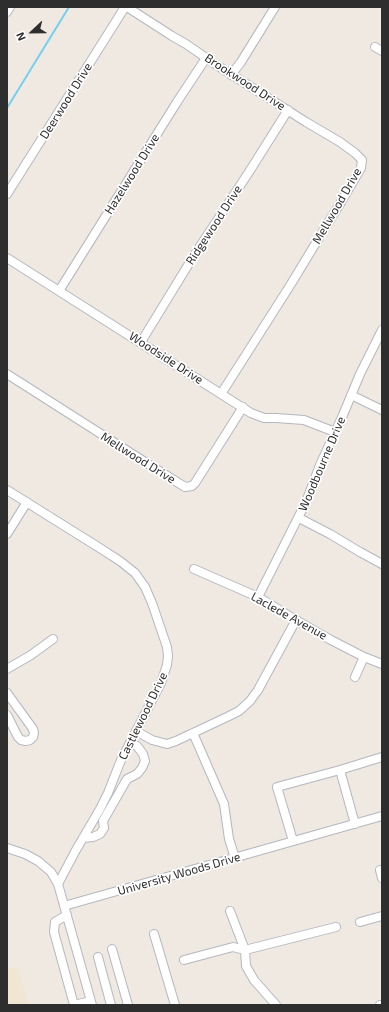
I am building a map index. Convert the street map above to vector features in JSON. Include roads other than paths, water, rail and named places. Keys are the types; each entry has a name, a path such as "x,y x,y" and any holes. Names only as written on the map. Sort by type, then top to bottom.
{"street":[{"path":"7,12 10,7"},
{"name":"Brookwood Drive","path":"126,7 340,142 355,152 362,160"},
{"name":"Deerwood Drive","path":"7,194 126,7"},
{"path":"231,74 241,62 275,7"},
{"name":"Hazelwood Drive","path":"59,291 206,58"},
{"name":"Ridgewood Drive","path":"141,342 193,257 288,110"},
{"name":"Mellwood Drive","path":"221,394 342,202 361,168 362,160"},
{"name":"Woodside Drive","path":"7,258 221,394 259,416 304,420 335,432"},
{"name":"Woodbourne Drive","path":"258,597 299,518 320,465 360,374 382,330"},
{"name":"Mellwood Drive","path":"7,374 185,487 192,486 195,483 243,407"},
{"path":"351,395 382,410"},
{"name":"Castlewood Drive","path":"7,490 120,561 135,573 145,587 164,638 168,656 167,665 161,683 121,760 102,805 58,884"},
{"path":"7,534 27,502"},
{"path":"299,518 382,564"},
{"name":"Laclede Avenue","path":"194,569 258,597 296,620 364,657 382,664"},
{"path":"136,731 152,740 167,744 233,714 250,701 258,690 296,620"},
{"path":"7,669 53,639"},
{"path":"355,677 364,657"},
{"path":"7,693 33,729 33,737 30,740 21,740 7,715"},
{"path":"193,733 224,804 229,839 235,858"},
{"path":"83,838 93,837 100,834 104,828 103,821 127,779 137,774 142,768 145,760 143,754 137,746 130,743"},
{"path":"293,841 277,787 382,757"},
{"path":"340,770 355,824"},
{"name":"University Woods Drive","path":"64,906 382,816"},
{"path":"7,848 25,854 38,861 51,872 58,884 67,915 91,1003 74,1005 54,932 55,922 67,915"},
{"path":"230,911 245,950 246,966 254,980 276,1005"},
{"path":"360,922 382,916"},
{"path":"184,960 233,947 245,950 336,927"},
{"path":"154,934 175,1005"},
{"path":"112,949 128,1005"},
{"path":"98,957 111,1005"}],"waterway":[{"path":"7,108 69,7"}]}
